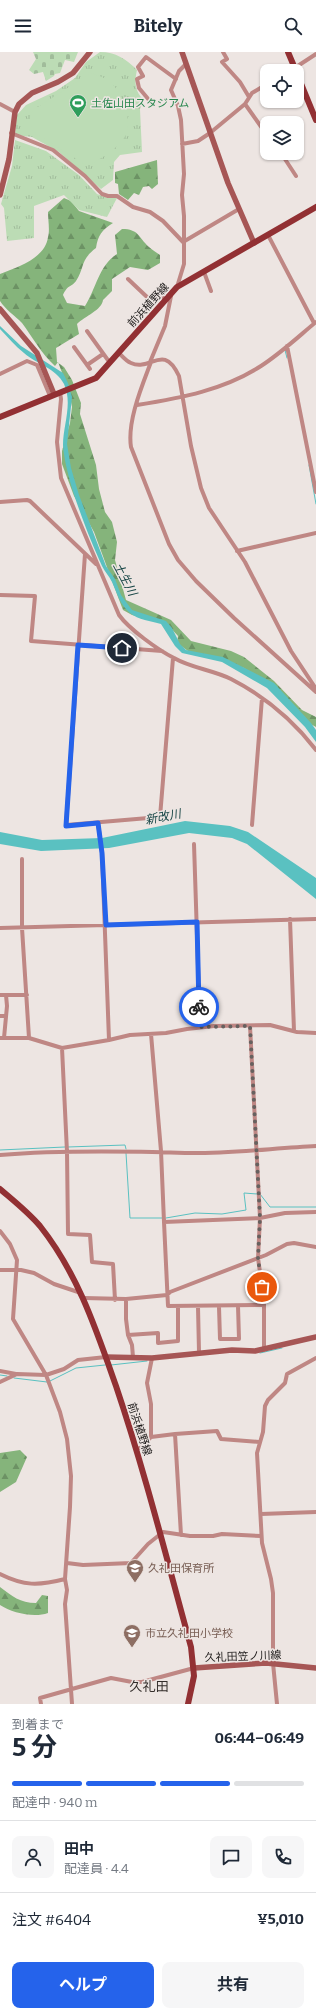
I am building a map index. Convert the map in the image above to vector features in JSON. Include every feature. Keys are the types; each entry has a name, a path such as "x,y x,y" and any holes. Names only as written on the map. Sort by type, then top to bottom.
{"main road":[{"path":"288,52 292,64"},
{"path":"304,92 316,120"},
{"name":"前浜植野線","path":"0,417 96,378 174,289 316,207"},
{"name":"前浜植野線","path":"0,1189 28,1213 40,1227 83,1296 106,1357 137,1449 191,1647 194,1668 190,1703"}],"street":[{"path":"0,195 9,159 11,133 15,112 19,104 29,95 58,82 73,73 90,52"},
{"path":"182,52 228,183 254,243"},
{"path":"223,52 227,59 222,62 240,82 249,97"},
{"path":"304,64 316,54"},
{"path":"149,100 139,88 137,79 143,76 138,67 146,57 176,79"},
{"path":"186,64 179,71 171,90 178,106 181,120 184,174 184,264 174,289 165,326 137,405 129,436 131,447 169,544 178,560 196,581 316,692"},
{"path":"182,144 198,141 210,133 245,104 252,93 260,88"},
{"path":"0,104 15,112"},
{"path":"245,104 260,125"},
{"path":"11,133 53,150 84,176 102,194 117,196 133,207 150,212 163,221 183,242"},
{"path":"286,160 296,176"},
{"path":"183,242 239,209"},
{"path":"137,405 183,397 225,384 248,373 288,348 315,322 268,235"},
{"path":"204,272 211,291"},
{"path":"128,279 147,297 155,297 159,294 164,300"},
{"path":"0,309 37,353 57,393"},
{"path":"87,331 110,363"},
{"path":"74,347 88,367 103,354"},
{"path":"288,348 316,492"},
{"path":"119,352 132,364 139,365 165,360 173,364 178,376 183,397 201,488 209,508 216,521 237,551 291,651 316,689"},
{"path":"0,374 28,361 37,366 61,399 57,442 58,465 71,504 97,566 115,608 124,621 173,658 214,671 240,684 262,698 284,715 316,750"},
{"path":"0,502 30,501 97,566"},
{"path":"237,551 316,533"},
{"path":"85,554 66,826 160,817 173,658"},
{"path":"0,595 35,596 31,641 163,651"},
{"path":"252,825 262,698"},
{"path":"98,823 102,853 106,925 109,1040"},
{"path":"194,844 200,1027"},
{"path":"22,859 22,928 28,995 29,1038"},
{"path":"290,919 294,1031"},
{"path":"0,928 316,919"},
{"path":"0,995 28,995"},
{"path":"6,995 6,1016 2,1038 29,1038 62,1048 130,1035 166,1033 200,1027 270,1026 294,1031 316,1033"},
{"path":"0,1016 6,1016"},
{"path":"250,1026 260,1218 258,1258 264,1301 264,1350"},
{"path":"151,1034 160,1151 168,1306 178,1308 263,1305"},
{"path":"62,1048 67,1152 68,1234 90,1235 92,1262 113,1264 115,1300"},
{"path":"0,1155 67,1152 160,1151 187,1153 316,1146"},
{"path":"164,1222 260,1218 285,1212 316,1212"},
{"path":"0,1231 15,1253 16,1270 13,1319 46,1375 60,1412 67,1439 70,1476 65,1580 67,1590 65,1604 72,1704"},
{"path":"0,1270 16,1270 34,1273 54,1284 83,1296 115,1300 167,1295 170,1292 294,1243 316,1247"},
{"path":"126,1299 126,1319 128,1335 132,1345 132,1357"},
{"path":"219,1307 220,1339 239,1339 238,1306"},
{"path":"198,1307 198,1352"},
{"path":"128,1335 158,1333 158,1343 178,1342 178,1308"},
{"path":"0,1371 17,1374 46,1375 64,1369 78,1360 106,1357 152,1358 198,1352 264,1350 289,1342 316,1337"},
{"path":"137,1449 142,1447 151,1437 152,1404 147,1383 152,1358"},
{"path":"277,1704 272,1663 272,1586 262,1536 257,1453 258,1442 263,1432 265,1406 268,1400 285,1384 287,1374 316,1358"},
{"path":"0,1382 17,1374"},
{"path":"151,1437 217,1430 221,1439 258,1442"},
{"path":"175,1434 181,1535"},
{"path":"261,1514 316,1512"},
{"path":"67,1563 83,1565 131,1563 148,1544 163,1532 181,1535 207,1536 222,1534 262,1536"},
{"path":"0,1574 21,1583 42,1583 65,1580"},
{"name":"久礼田笠ノ川線","path":"194,1668 272,1663 314,1668"},
{"path":"41,1704 40,1698 111,1678 142,1682 194,1668"}],"green space":[{"path":"33,52 78,52 74,62 65,60 60,73 55,74 46,81 43,72 34,74 29,70 36,59"},
{"path":"100,52 116,55 137,70 136,86 139,94 144,100 140,109 142,152 120,155 114,162 113,180 101,189 59,152 32,137 15,135 17,115 26,105 56,91 75,78 86,62"},
{"path":"91,73 108,80 118,91 125,108 128,124 127,132 120,143 112,151 87,166 33,131 30,118 33,110"},
{"path":"15,140 46,151 79,175 97,194 108,198 117,198 107,217 79,210 64,195 34,206 34,238 7,241 4,208 1,204 12,166"},
{"path":"157,160 158,184 152,189 149,186 143,187 139,195 134,193 128,200 119,194 118,184 115,183 115,172"},
{"path":"64,198 71,201 79,211 113,223 101,233 96,248 87,256 76,281 65,291 63,295 67,303 85,306 106,264 117,254 115,235 122,229 132,230 138,234 149,247 160,255 160,263 148,270 130,267 112,279 112,291 103,300 100,307 77,324 79,334 56,348 58,362 55,366 50,361 41,351 22,323 7,310 0,301 0,274 22,265 36,257 42,251 46,245 49,234 48,212"},
{"path":"58,363 64,367 72,380 81,403 80,414 96,465 99,489 105,512 112,522 117,542 115,560 126,600 171,620 191,641 231,651 244,657 274,681 302,710 316,717 316,727 305,721 273,687 244,668 188,651 177,643 178,636 167,624 132,615 123,610 94,532 74,496 62,464 62,451 70,423 72,407 69,391"},
{"path":"20,1450 27,1457 16,1482 0,1492 0,1453"},
{"path":"0,1587 12,1596 30,1603 36,1603 42,1595 48,1596 48,1613 30,1615 5,1608 0,1605"}],"water":[{"path":"0,326 21,346 63,373 68,383 72,397 67,444 71,468 79,495 106,566 115,579 121,595 132,610 166,621 172,628 180,644 186,650 223,657 274,683 316,730 316,742 305,727 267,688 222,662 182,653 175,646 161,624 137,617 127,610 119,599 112,582 96,553 78,506 68,473 63,445 68,407 67,392 64,384 51,370 29,357 21,350 0,329"},
{"path":"185,821 230,826 248,832 316,878 316,899 247,844 232,838 189,833 109,848 41,851 0,844 0,832 42,840 102,838"}],"waterway":[{"path":"285,350 287,358"},
{"path":"309,465 316,504"},
{"path":"68,1147 125,1145 126,1149"},
{"path":"0,1150 65,1147"},
{"path":"126,1153 130,1218 163,1218"},
{"path":"166,1218 195,1213 222,1214 246,1210 244,1193 257,1194"},
{"path":"260,1194 270,1207 316,1207"},
{"path":"260,1353 282,1348"},
{"path":"111,1365 147,1361"},
{"path":"50,1381 76,1368 105,1365"},
{"path":"0,1375 7,1376"},
{"path":"14,1378 47,1382"}],"way so far":[{"path":"199,1007 200,1027 250,1026 260,1218 258,1258 262,1287"}],"place":[{"name":"土佐山田スタジアム","path":"78,118"},
{"name":"久礼田保育所","path":"135,1583"},
{"name":"市立久礼田小学校","path":"132,1648"}],"district":[{"name":"久礼田","path":"149,1686"}],"route":[{"path":"122,648 78,645 66,826 98,823 102,853 106,925 197,922 199,1007"}],"water label":[{"name":"土生川","path":"125,579"},
{"name":"新改川","path":"163,817"}]}
